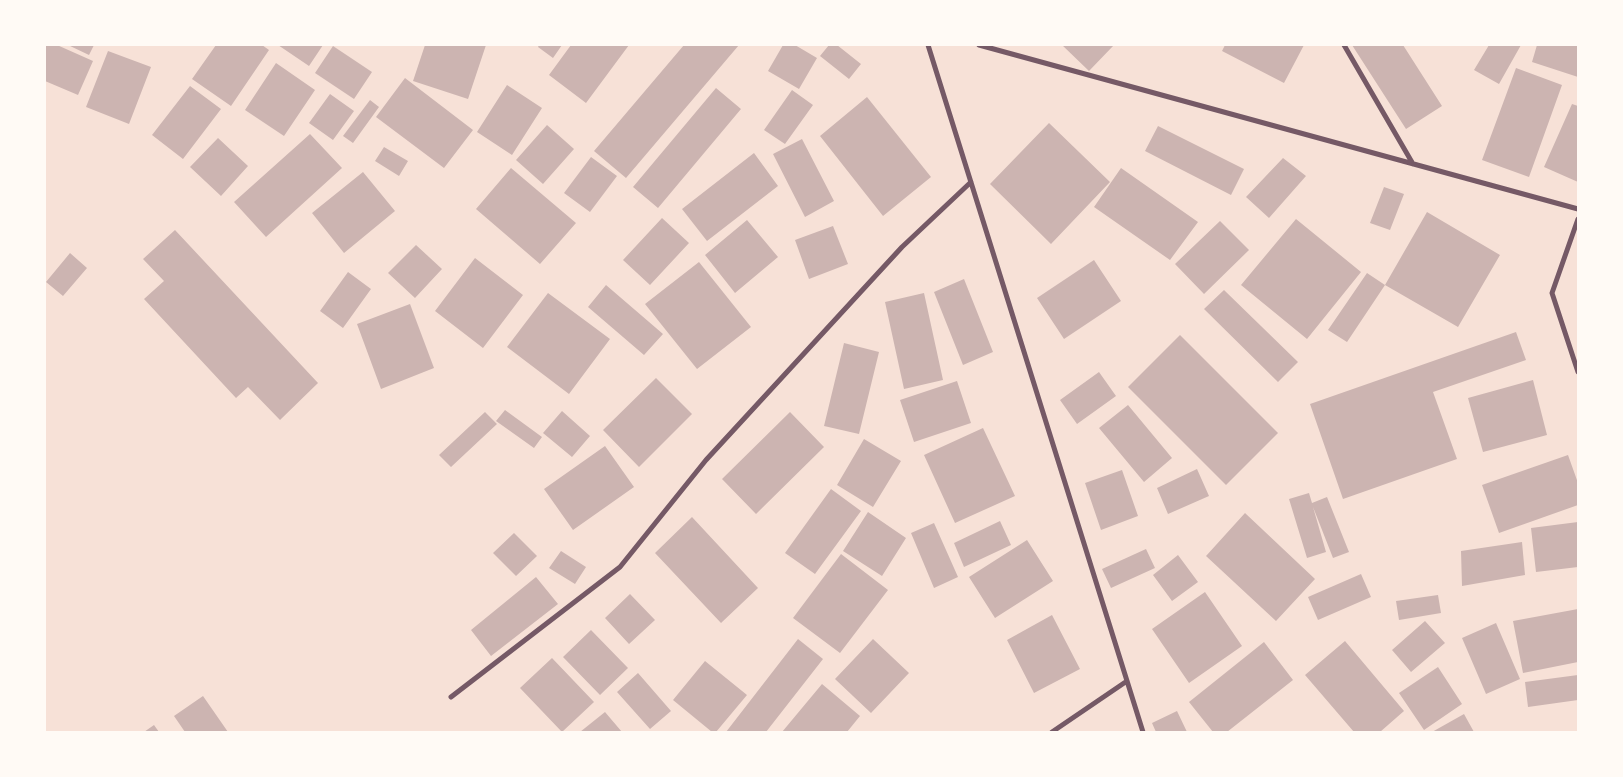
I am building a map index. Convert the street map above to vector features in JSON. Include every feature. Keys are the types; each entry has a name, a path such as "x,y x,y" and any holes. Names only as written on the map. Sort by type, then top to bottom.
{"street":[{"path":"928,45 1143,732"},
{"path":"978,45 1578,209"},
{"path":"1344,45 1413,164"},
{"path":"451,697 620,567 706,460 902,247 971,182"},
{"path":"1578,219 1552,293 1578,372"},
{"path":"1052,732 1127,682"}],"building":[{"path":"45,45 57,45 93,61 78,95 45,81"},
{"path":"68,45 94,45 89,55"},
{"path":"216,45 262,45 269,50 231,106 192,79"},
{"path":"278,45 323,45 309,66"},
{"path":"425,45 486,45 468,99 413,81"},
{"path":"539,45 562,45 553,58 538,47"},
{"path":"571,45 629,45 586,103 549,75"},
{"path":"684,45 739,45 626,178 594,151"},
{"path":"783,45 795,45 817,58 799,89 768,71"},
{"path":"829,45 837,45 861,64 849,79 820,56"},
{"path":"1062,45 1114,45 1089,71"},
{"path":"1225,45 1304,45 1284,83 1222,51"},
{"path":"1352,45 1403,45 1442,106 1406,129"},
{"path":"1489,45 1521,45 1499,84 1474,70"},
{"path":"1537,45 1578,45 1578,77 1532,62"},
{"path":"333,46 372,72 354,99 315,73"},
{"path":"108,51 151,67 129,124 86,107"},
{"path":"276,63 315,90 284,136 245,110"},
{"path":"1516,68 1562,85 1529,177 1482,160"},
{"path":"405,78 473,130 444,168 376,117"},
{"path":"507,85 542,108 512,155 477,132"},
{"path":"190,86 221,109 183,159 152,135"},
{"path":"716,88 741,109 658,208 633,187"},
{"path":"792,90 813,105 785,144 764,130"},
{"path":"330,94 354,111 333,140 309,123"},
{"path":"867,97 931,177 883,216 820,136"},
{"path":"370,100 379,107 353,143 343,136"},
{"path":"1572,104 1578,106 1578,182 1544,167"},
{"path":"1049,123 1110,182 1051,244 990,184"},
{"path":"547,125 574,149 543,184 516,160"},
{"path":"1158,126 1244,169 1231,195 1145,151"},
{"path":"310,134 342,168 266,237 234,202"},
{"path":"218,138 248,166 221,196 190,167"},
{"path":"802,139 834,201 805,217 773,154"},
{"path":"384,147 408,161 399,176 375,161"},
{"path":"754,153 778,186 707,241 682,209"},
{"path":"591,157 617,176 590,212 564,193"},
{"path":"1283,158 1306,176 1269,218 1246,197"},
{"path":"511,168 576,223 540,264 476,209"},
{"path":"1121,168 1198,222 1170,260 1094,207"},
{"path":"363,172 395,211 344,253 312,213"},
{"path":"1384,187 1404,194 1390,230 1370,223"},
{"path":"1427,212 1500,255 1458,327 1385,285"},
{"path":"662,218 689,243 650,285 623,260"},
{"path":"1296,219 1361,272 1307,339 1241,285"},
{"path":"747,220 778,257 735,293 705,255"},
{"path":"1220,221 1249,250 1204,294 1175,264"},
{"path":"833,226 848,264 809,279 795,240"},
{"path":"175,230 318,383 280,420 248,387 236,398 144,299 164,281 143,259"},
{"path":"416,245 442,269 415,298 388,273"},
{"path":"70,253 87,268 63,296 46,282"},
{"path":"475,258 523,295 483,348 435,311"},
{"path":"1094,260 1121,301 1064,339 1037,298"},
{"path":"699,262 751,327 697,369 645,304"},
{"path":"348,272 371,289 343,328 320,311"},
{"path":"1367,273 1385,285 1347,342 1328,330"},
{"path":"964,279 993,352 963,365 934,292"},
{"path":"606,285 663,334 644,355 588,307"},
{"path":"1224,290 1298,362 1278,382 1204,309"},
{"path":"548,293 610,339 569,394 507,347"},
{"path":"924,293 943,380 904,389 885,302"},
{"path":"410,304 434,368 381,389 357,324"},
{"path":"1516,332 1526,360 1433,392 1457,459 1343,499 1310,404"},
{"path":"1180,335 1278,433 1226,485 1128,387"},
{"path":"844,343 879,352 859,434 824,426"},
{"path":"1099,372 1116,396 1077,424 1060,400"},
{"path":"656,378 692,414 639,467 603,430"},
{"path":"1533,380 1547,435 1483,452 1468,398"},
{"path":"957,381 971,423 914,442 900,400"},
{"path":"1128,405 1172,458 1144,482 1099,428"},
{"path":"505,410 542,437 534,448 496,421"},
{"path":"562,411 590,436 572,457 543,433"},
{"path":"485,412 497,424 451,467 439,455"},
{"path":"790,412 824,447 756,514 722,479"},
{"path":"983,428 1015,496 955,523 924,455"},
{"path":"864,439 901,461 873,507 837,485"},
{"path":"605,446 634,487 573,530 544,489"},
{"path":"1568,455 1578,483 1578,505 1499,533 1482,485"},
{"path":"1197,469 1209,496 1168,514 1157,488"},
{"path":"1122,470 1138,516 1101,530 1085,483"},
{"path":"831,489 861,511 815,574 785,553"},
{"path":"1309,493 1312,503 1327,497 1349,552 1333,558 1313,507 1326,552 1307,558 1289,499"},
{"path":"868,512 906,538 882,576 843,551"},
{"path":"1245,513 1315,579 1276,621 1206,556"},
{"path":"692,517 758,588 721,623 655,553"},
{"path":"1000,521 1011,545 964,567 954,543"},
{"path":"1578,522 1578,567 1536,572 1531,528"},
{"path":"934,523 958,577 934,588 911,533"},
{"path":"514,533 537,556 516,576 493,553"},
{"path":"1027,540 1053,581 995,618 969,577"},
{"path":"1522,542 1525,575 1462,586 1461,551"},
{"path":"1146,549 1155,568 1111,588 1102,569"},
{"path":"561,551 586,567 575,584 549,568"},
{"path":"841,554 888,590 840,653 793,618"},
{"path":"1178,555 1198,582 1172,601 1153,575"},
{"path":"1361,574 1371,597 1318,620 1308,597"},
{"path":"536,577 558,604 491,656 471,630"},
{"path":"1205,592 1242,646 1189,683 1152,629"},
{"path":"630,594 655,620 629,644 605,618"},
{"path":"1438,595 1441,613 1399,620 1396,601"},
{"path":"1578,609 1578,662 1523,673 1513,621"},
{"path":"1052,615 1080,669 1034,693 1007,640"},
{"path":"1425,621 1445,643 1411,672 1392,650"},
{"path":"1496,623 1520,679 1486,694 1462,638"},
{"path":"591,630 628,668 600,695 563,657"},
{"path":"798,639 823,659 766,732 726,732"},
{"path":"873,639 909,673 871,713 835,679"},
{"path":"1345,641 1404,711 1380,732 1354,732 1305,675"},
{"path":"1264,642 1293,680 1227,732 1213,732 1189,702"},
{"path":"552,658 594,702 562,732 520,688"},
{"path":"705,661 747,695 716,732 712,732 673,700"},
{"path":"1438,667 1462,704 1424,730 1399,693"},
{"path":"638,673 671,711 650,729 617,692"},
{"path":"1578,675 1578,700 1528,707 1525,682"},
{"path":"822,684 860,716 847,732 782,732"},
{"path":"203,696 228,732 185,732 174,716"},
{"path":"1177,711 1187,732 1156,732 1152,723"},
{"path":"605,712 622,732 580,732"},
{"path":"1464,714 1474,732 1432,732"},
{"path":"154,725 159,732 144,732"}]}
